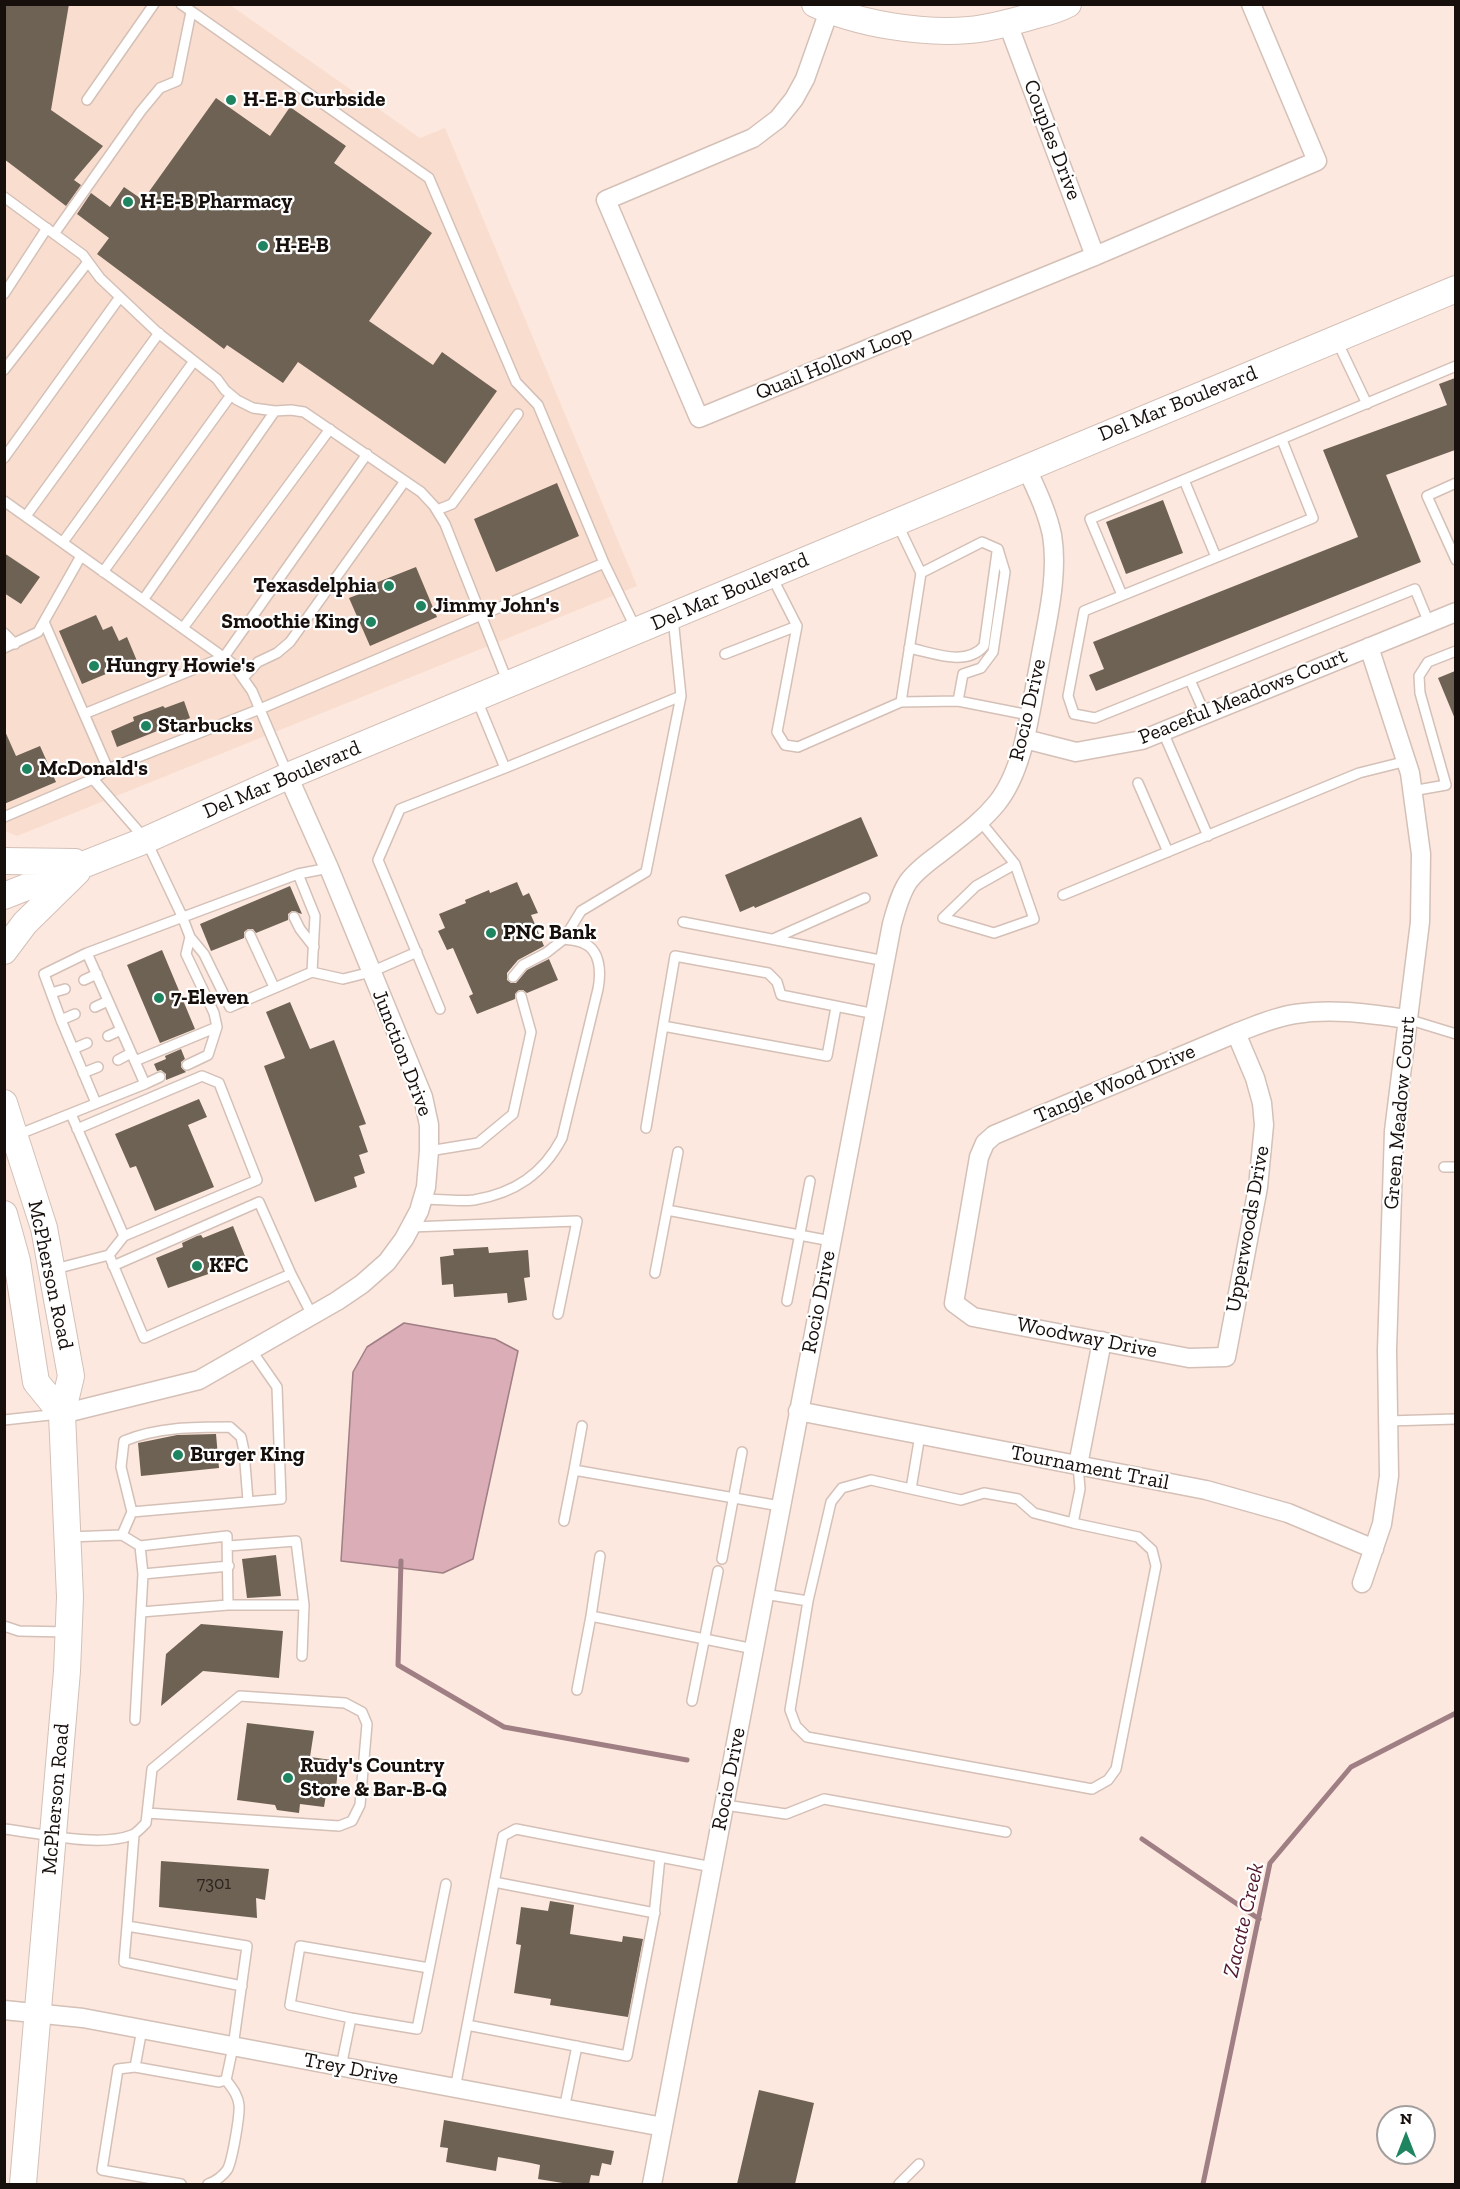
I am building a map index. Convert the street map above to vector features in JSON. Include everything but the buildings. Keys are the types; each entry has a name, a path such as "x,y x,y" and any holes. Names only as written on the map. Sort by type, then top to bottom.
{"main road":[{"path":"822,8 882,24 922,30 968,30 1008,24 1068,4"},
{"name":"Del Mar Boulevard","path":"4,896 146,840 288,776 1455,289"},
{"path":"4,861 87,862"},
{"path":"4,951 25,922 87,862"},
{"name":"McPherson Road","path":"4,1103 44,1228 71,1376 62,1414 68,1537 67,1671 23,2184"},
{"name":"McPherson Road","path":"4,1214 17,1261 36,1382 62,1414"}],"street":[{"name":"Quail Hollow Loop","path":"822,8 805,79 795,99 778,119 753,138 606,200 699,418 1095,256 1317,161 1251,4"},
{"name":"Couples Drive","path":"1008,24 1095,256"},
{"name":"Rocio Drive","path":"652,2184 892,924 909,881 925,865 980,821 998,802 1010,782 1025,739 1047,622 1053,557 1048,519 1026,467"},
{"name":"Peaceful Meadows Court","path":"1025,739 1076,752 1142,740 1455,612"},
{"name":"Green Meadow Court","path":"1362,1583 1382,1524 1389,1476 1387,1350 1393,1143 1420,911 1421,854 1407,761 1369,647"},
{"name":"Junction Drive","path":"62,1414 200,1380 252,1351 362,1284 387,1262 419,1211 426,1187 429,1151 429,1125 423,1096 329,868 288,776"},
{"name":"Tangle Wood Drive","path":"954,1303 979,1157 986,1143 994,1135 1272,1020 1310,1012 1350,1012 1407,1019"},
{"name":"Upperwoods Drive","path":"1226,1357 1258,1186 1264,1125 1262,1103 1255,1078 1236,1033"},
{"name":"Woodway Drive","path":"954,1303 973,1317 1189,1358 1226,1357"},
{"path":"1078,1465 1102,1341"},
{"name":"Tournament Trail","path":"798,1411 1242,1499 1288,1513 1374,1549"},
{"name":"Trey Drive","path":"4,2010 83,2018 663,2127"}],"lane":[{"path":"87,100 154,4"},
{"path":"181,4 429,178 516,382 538,405 604,563 637,631"},
{"path":"4,294 141,111 160,88 177,81 191,12"},
{"path":"6,202 83,255 100,278 120,297 159,333 217,379 237,400 253,408 304,412 421,492 437,510 445,524 509,685"},
{"path":"4,370 88,262"},
{"path":"4,458 120,297"},
{"path":"26,516 159,333"},
{"path":"1336,339 1366,404"},
{"path":"63,542 194,361"},
{"path":"1122,595 1090,519 1455,366"},
{"path":"103,572 231,395"},
{"path":"143,600 275,411"},
{"path":"437,510 452,504 518,414"},
{"path":"183,628 330,429"},
{"path":"1282,440 1313,518 1084,611 1068,696 1074,714 1095,718 1415,589 1429,623"},
{"path":"84,714 224,657 367,454"},
{"path":"1184,480 1216,557"},
{"path":"244,677 258,663 277,653 290,642 405,481"},
{"path":"1455,483 1426,496 1455,560"},
{"path":"4,501 233,664 244,677 260,709 288,776"},
{"path":"897,522 921,573 901,702"},
{"path":"921,573 982,542 998,549 1005,572 993,652 981,668 963,674 958,701"},
{"path":"909,648 961,658 976,655 984,646 998,549"},
{"path":"4,648 38,633 81,555"},
{"path":"4,817 93,779 108,769 260,709 604,563"},
{"path":"771,574 797,626 777,732 785,745 798,747 901,702 958,701 1029,715"},
{"path":"513,977 523,965 546,953 564,939 581,911 646,872 681,696 673,616"},
{"path":"44,622 108,769"},
{"path":"725,654 797,626"},
{"path":"4,633 15,644"},
{"path":"1413,791 1446,785 1420,693 1419,676 1428,662 1455,651"},
{"path":"1190,680 1205,714"},
{"path":"440,1009 378,860 400,809 681,696"},
{"path":"476,698 505,768"},
{"path":"1163,732 1208,836"},
{"path":"1063,895 1359,772 1407,761"},
{"path":"93,779 146,840 190,936 204,954 230,1007 312,972 343,979 371,972 417,952"},
{"path":"1138,783 1168,852"},
{"path":"980,821 1015,864 1034,919 994,933 943,918 976,886 1015,864"},
{"path":"96,1103 44,974 87,953 182,916 234,897 281,885 298,874 329,868"},
{"path":"298,874 315,916 312,972"},
{"path":"234,897 238,908"},
{"path":"773,939 865,898"},
{"path":"294,917 314,947"},
{"path":"683,922 885,961"},
{"path":"250,935 274,987"},
{"path":"187,1065 208,1055 217,1027 214,1013 186,954 190,936"},
{"path":"422,1199 472,1200 509,1191 535,1174 554,1154 562,1138 601,973 596,954 584,943 564,939"},
{"path":"87,953 145,1084"},
{"path":"646,1128 675,956 768,973 777,982 781,995 875,1014"},
{"path":"84,980 97,974"},
{"path":"51,993 65,989"},
{"path":"429,1151 478,1143 513,1114 531,1032 521,996"},
{"path":"95,1006 108,1001"},
{"path":"663,1026 827,1056 836,1007"},
{"path":"61,1020 75,1014"},
{"path":"1407,1019 1455,1034"},
{"path":"118,1060 133,1057 217,1027"},
{"path":"108,1036 121,1030"},
{"path":"73,1049 87,1043"},
{"path":"83,1073 98,1067"},
{"path":"52,1270 109,1255 124,1236 257,1180 219,1083 202,1076 77,1129"},
{"path":"15,1136 160,1077"},
{"path":"71,1113 124,1236"},
{"path":"655,1273 678,1152"},
{"path":"1444,1167 1455,1167"},
{"path":"787,1300 810,1181"},
{"path":"113,1266 259,1202 312,1315"},
{"path":"667,1210 831,1241"},
{"path":"410,1227 577,1221 558,1314"},
{"path":"109,1255 144,1338 291,1274"},
{"path":"132,1512 281,1499 277,1387 252,1351"},
{"path":"4,1420 62,1414"},
{"path":"1388,1420 1455,1419"},
{"path":"564,1521 582,1426"},
{"path":"122,1535 132,1512 121,1467 124,1441 141,1434 198,1427 230,1427 241,1437 248,1501"},
{"path":"911,1489 920,1435"},
{"path":"722,1559 742,1452"},
{"path":"1073,1523 1080,1489 1078,1465"},
{"path":"574,1470 780,1506"},
{"path":"871,1480 961,1500 984,1493 1018,1499 1034,1513 1073,1523 1138,1537 1152,1550 1156,1566 1116,1769 1108,1780 1092,1789 807,1737 796,1726 790,1710 808,1601 831,1502 842,1488 871,1480"},
{"path":"68,1537 122,1535 140,1546 227,1536 228,1605"},
{"path":"228,1546 296,1542 304,1605 302,1656"},
{"path":"135,1720 143,1574 140,1546"},
{"path":"577,1690 600,1556"},
{"path":"143,1574 229,1566"},
{"path":"692,1701 717,1571"},
{"path":"764,1594 808,1601"},
{"path":"141,1612 228,1605 304,1605"},
{"path":"591,1616 754,1649"},
{"path":"4,1626 19,1631 69,1632"},
{"path":"4,1829 53,1838 111,1840 134,1835 146,1823 147,1813 152,1769 240,1696 345,1703 362,1712 367,1724 360,1805 352,1821 339,1826 147,1813"},
{"path":"724,1805 786,1814 824,1799 1006,1832"},
{"path":"455,2089 503,1836 516,1829 712,1867"},
{"path":"134,1835 124,1962 242,1986"},
{"path":"467,2025 627,2056 655,1913 660,1857"},
{"path":"494,1882 655,1913"},
{"path":"429,1968 300,1946 290,2005 417,2030 446,1884"},
{"path":"127,1926 247,1946 233,2047 226,2080"},
{"path":"341,2067 351,2018"},
{"path":"135,2067 142,2029"},
{"path":"564,2109 577,2046"},
{"path":"181,2184 102,2169 118,2070 135,2067 219,2082 226,2080"},
{"path":"208,2184 217,2181 229,2169 234,2148 239,2105 235,2091 226,2080"},
{"path":"899,2184 919,2164"}],"shaded area":[{"path":"4,5 230,5 420,138 445,128 637,586 17,836 5,831"},
{"path":"404,1323 495,1339 518,1351 473,1559 443,1573 341,1561 353,1372 367,1347"}],"waterway":[{"path":"401,1561 398,1665 504,1727 687,1760"},
{"name":"Zacate Creek","path":"1203,2184 1270,1863 1351,1767 1456,1713"},
{"path":"1142,1839 1259,1919"}],"place":[{"name":"H-E-B Curbside","path":"231,100"},
{"name":"H-E-B Pharmacy","path":"128,202"},
{"name":"H-E-B","path":"263,246"},
{"name":"Texasdelphia","path":"389,586"},
{"name":"Jimmy John's","path":"421,606"},
{"name":"Smoothie King","path":"371,622"},
{"name":"Hungry Howie's","path":"94,666"},
{"name":"Starbucks","path":"146,726"},
{"name":"McDonald's","path":"27,769"},
{"name":"PNC Bank","path":"491,933"},
{"name":"7-Eleven","path":"159,998"},
{"name":"KFC","path":"197,1266"},
{"name":"Burger King","path":"178,1455"},
{"name":"Rudy's Country Store & Bar-B-Q","path":"288,1778"}]}
